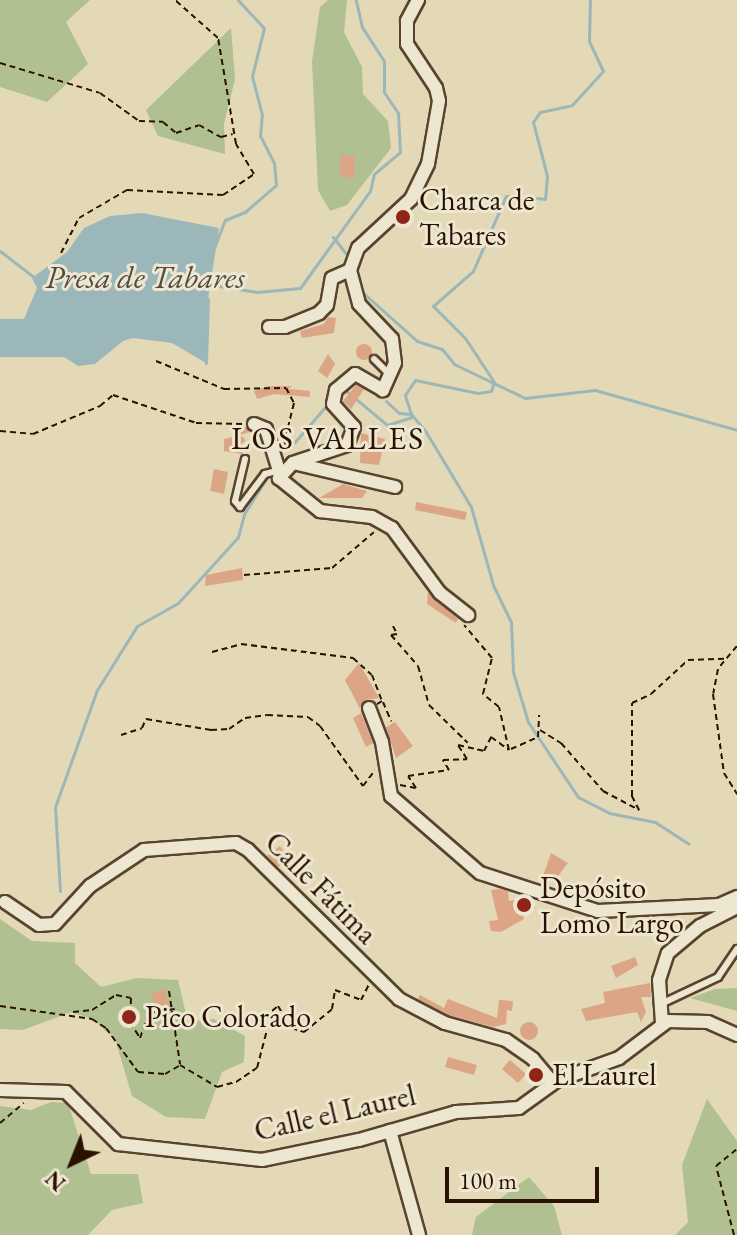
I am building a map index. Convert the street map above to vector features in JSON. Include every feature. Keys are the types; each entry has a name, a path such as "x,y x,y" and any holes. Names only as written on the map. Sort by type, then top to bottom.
{"street":[{"path":"278,472 293,463 350,442 351,420 332,400 345,378 355,374 381,391 391,376 395,346 359,304 350,270 358,248 411,199 428,164 439,101 436,88 407,44 407,21 418,0"},
{"path":"269,327 285,327 319,313 327,305 332,278 350,270"},
{"path":"254,424 266,429 282,485 314,509 372,517 392,528 440,593 468,622"},
{"path":"293,463 395,487"},
{"path":"369,708 382,742 386,780 394,800 432,829 461,861 511,886 598,911 719,905 737,897"},
{"name":"Calle Fátima","path":"5,902 39,925 55,924 90,886 144,850 236,843 248,850 373,976 423,1013 506,1040 533,1059 553,1083"},
{"path":"737,907 707,921 672,947 661,970 658,1009 662,1023 708,1022 737,1035"},
{"name":"Calle el Laurel","path":"0,1090 66,1092 118,1144 245,1159 271,1159 456,1112 519,1108 553,1083 619,1058 662,1023"},
{"path":"390,1131 419,1235"}],"lane":[{"path":"374,359 391,376"},
{"path":"245,459 235,501 240,507 265,474 278,472"},
{"path":"658,1009 672,995 718,977 737,949"}],"path":[{"path":"61,253 79,218 127,190 206,197 243,184 254,174 234,134 218,38 175,0"},
{"path":"0,63 100,93 139,121 163,122 176,133 199,125 221,137 234,134"},
{"path":"156,361 224,389 286,388 294,409 284,443 293,447"},
{"path":"0,431 33,434 100,406 113,395 124,396 196,423 254,424"},
{"path":"244,575 332,568 374,532"},
{"path":"468,622 492,658 483,694 499,707 509,750"},
{"path":"393,626 397,634 391,635 418,666 429,705 469,744 484,751 491,737 509,750"},
{"path":"212,652 241,644 353,658 372,675 391,721"},
{"path":"737,646 724,659 713,700 724,773 737,794"},
{"path":"540,730 561,743 603,791 639,810 632,796 632,703 651,694 688,660 724,659"},
{"path":"369,708 382,701"},
{"path":"509,750 535,740 540,730 539,715"},
{"path":"121,735 142,728 146,719 211,730 229,729 245,718 308,717 320,726 363,786 373,770 386,780 416,788 408,776 449,770 443,760 467,759 456,747 469,744"},
{"path":"180,1065 217,1087 236,1082 257,1068 272,1011 278,1006 291,1028 304,1032 332,1009 335,990 361,1000 373,976"},
{"path":"169,991 175,1009 180,1065"},
{"path":"0,1006 72,1012 92,1010 116,995 131,998 130,1022 140,1038 149,1013 175,1009"},
{"path":"72,1012 106,1028 138,1072 165,1074 180,1065"},
{"path":"0,1123 26,1102"},
{"path":"734,1235 716,1166 737,1149"}],"green space":[{"path":"0,0 90,0 66,22 88,64 47,102 0,87"},
{"path":"328,0 347,0 344,32 362,67 363,94 388,121 391,148 347,205 330,211 318,190 312,61 320,7"},
{"path":"231,28 235,79 224,124 225,154 158,136 146,110"},
{"path":"0,919 32,941 75,943 75,963 101,987 137,978 178,980 188,1022 214,1019 245,1036 244,1062 222,1072 205,1119 166,1117 132,1096 115,1039 92,1019 71,1012 23,1030 0,1029"},
{"path":"737,988 737,1011 690,998 715,989"},
{"path":"707,1099 737,1141 737,1235 675,1235 688,1222 682,1165"},
{"path":"51,1102 68,1103 91,1174 138,1174 143,1203 112,1210 88,1235 0,1235 0,1106 31,1110"},
{"path":"529,1177 554,1206 562,1235 472,1235 476,1217"}],"water":[{"name":"Presa de Tabares","path":"142,213 219,228 207,306 206,363 172,343 133,338 123,341 95,364 78,366 64,357 0,357 0,319 24,319 37,288 32,278 67,252 84,228 110,216"}],"building":[{"path":"341,155 355,156 354,178 339,176"},
{"path":"328,317 336,318 334,333 302,338 300,331 324,324"},
{"path":"364,344 370,346 370,358 364,360 358,358 356,352 358,346"},
{"path":"328,354 335,364 327,378 318,371"},
{"path":"356,385 364,389 351,409 343,401"},
{"path":"268,386 292,386 288,389 310,391 310,397 274,394 257,399 254,391"},
{"path":"246,427 250,432 240,435 246,440 240,446 243,454 224,451 224,439 233,437 233,428"},
{"path":"361,433 385,439 379,465 360,463"},
{"path":"214,469 228,472 224,494 210,491"},
{"path":"343,484 367,491 362,498 319,498"},
{"path":"416,502 467,512 465,520 415,510"},
{"path":"242,568 243,580 205,586 206,575"},
{"path":"428,592 458,619 456,623 427,604"},
{"path":"359,663 379,698 365,700 360,709 345,680"},
{"path":"361,713 373,743 366,747 353,718"},
{"path":"395,722 413,746 396,758 386,727"},
{"path":"280,846 289,859 278,867 267,856"},
{"path":"551,853 568,863 555,880 543,876"},
{"path":"491,890 508,891 509,901 527,898 536,908 522,911 524,919 501,932 491,931 489,921 498,920"},
{"path":"635,957 638,965 616,978 611,966"},
{"path":"650,983 651,997 641,997 646,1012 641,1022 637,1012 586,1021 581,1009 605,1003 603,992"},
{"path":"165,989 169,1006 156,1010 152,993"},
{"path":"420,995 444,1008 448,999 497,1018 499,1000 513,1001 512,1011 507,1010 506,1024 493,1027 448,1015 418,999"},
{"path":"525,1022 533,1022 538,1031 536,1038 525,1040 520,1035 520,1027"},
{"path":"448,1057 477,1065 474,1075 445,1067"},
{"path":"510,1060 526,1074 518,1083 502,1069"}],"waterway":[{"path":"214,248 225,220 245,212 276,185 274,163 260,136 262,115 252,76 264,28 238,0"},
{"path":"206,284 257,292 300,288 370,191 374,174 400,152 398,113 384,92 384,61 362,27 356,0"},
{"path":"343,388 387,425 412,417 405,395 415,380 478,393 491,391 494,382 465,338 433,306 473,271 506,196 545,199 547,176 533,122 540,112 572,105 603,71 589,41 590,0"},
{"path":"333,237 348,256"},
{"path":"0,251 35,278"},
{"path":"361,291 417,341 442,349 454,364 525,398 595,390 737,430"},
{"path":"206,363 208,299"},
{"path":"386,401 399,413 411,414 426,432 471,507 493,585 511,622 513,672 528,722 578,797 609,813 655,822 689,844"},
{"path":"293,444 326,406"},
{"path":"60,891 55,807 97,690 137,626 178,603 238,537 244,514 267,477"}],"place":[{"name":"Charca de Tabares","path":"403,217"},
{"name":"Depósito Lomo Largo","path":"524,905"},
{"name":"Pico Colorado","path":"129,1017"},
{"name":"El Laurel","path":"536,1075"}],"district":[{"name":"LOS VALLES","path":"328,438"}]}
